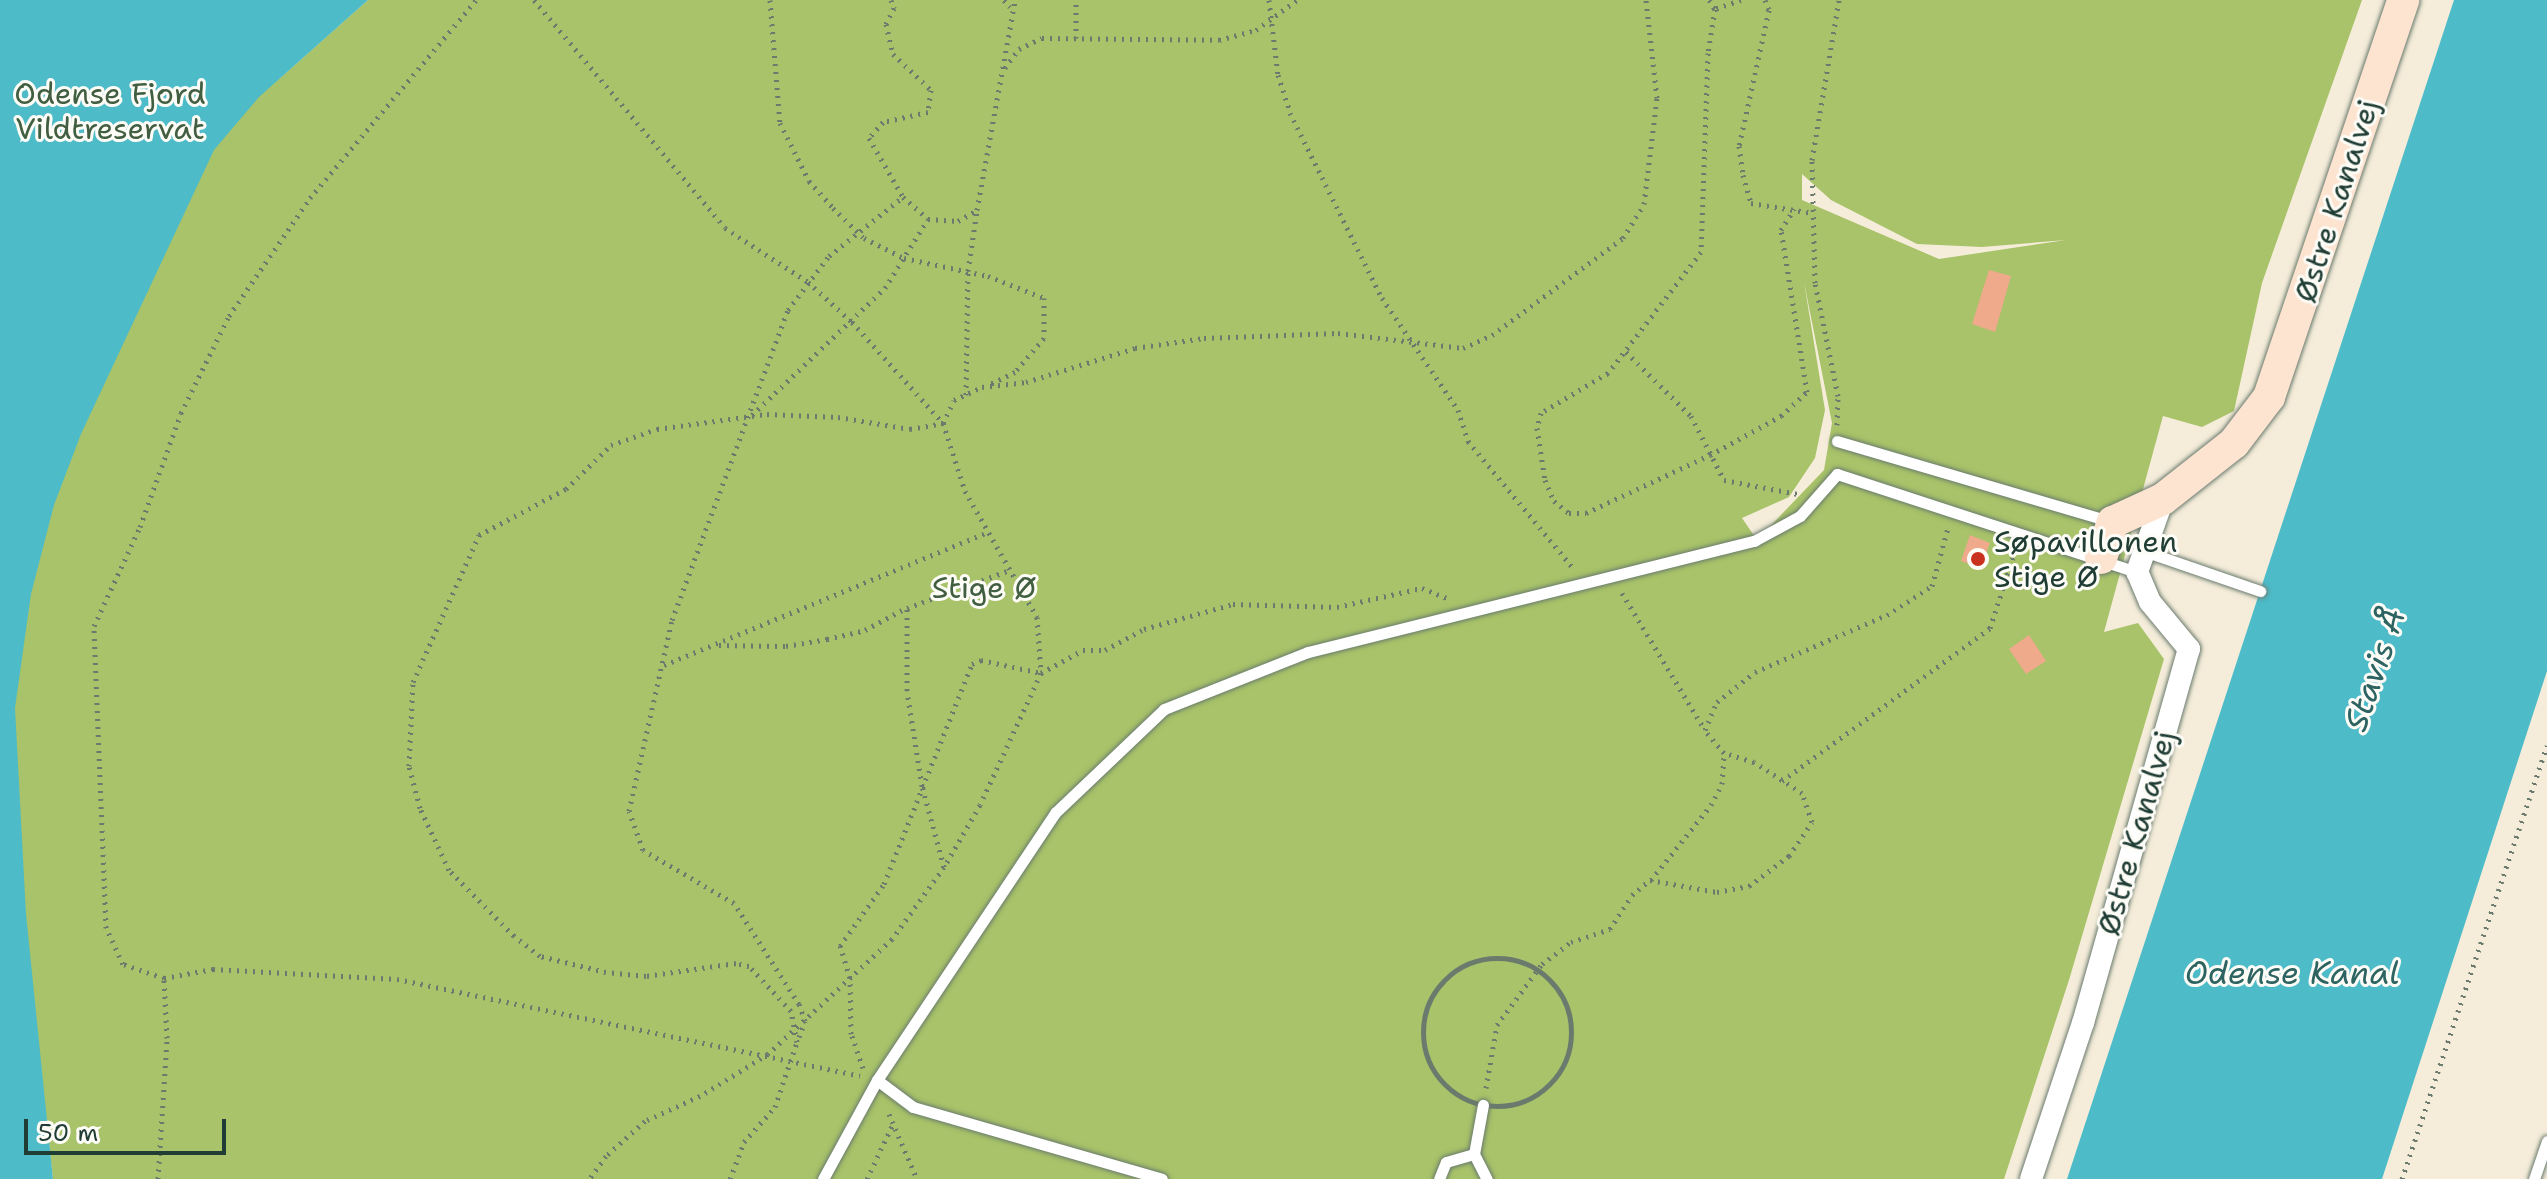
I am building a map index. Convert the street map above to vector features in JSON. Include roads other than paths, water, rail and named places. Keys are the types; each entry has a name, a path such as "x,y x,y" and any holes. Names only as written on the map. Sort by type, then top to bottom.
{"street":[{"name":"Østre Kanalvej","path":"2113,522 2163,499 2234,443 2280,377 2403,0"},
{"path":"2141,562 2163,499"},
{"path":"2101,558 2113,522"},
{"name":"Østre Kanalvej","path":"2031,1179 2083,1023 2189,649 2150,602 2141,562"}],"lane":[{"path":"1837,441 2113,522"},
{"path":"823,1179 877,1080 1056,812 1164,709 1308,652 1754,541 1800,516 1837,474 2101,558 2141,562 2260,591"},
{"path":"877,1080 913,1107 1162,1179"},
{"path":"1483,1105 1474,1154 1487,1179"},
{"path":"2534,1179 2547,1141"},
{"path":"1439,1179 1446,1162 1474,1154"}],"water":[{"name":"Odense Fjord Vildtreservat","path":"0,0 368,0 259,97 214,150 81,434 54,505 31,594 15,708 26,914 53,1179 0,1179"},
{"name":"Odense Kanal","path":"2454,0 2547,0 2547,671 2382,1179 2067,1179"}],"place":[{"name":"Søpavillonen Stige Ø","path":"1978,559"}],"park label":[{"name":"Stige Ø","path":"984,588"}],"water label":[{"name":"Stavis Å","path":"2375,670"}]}
